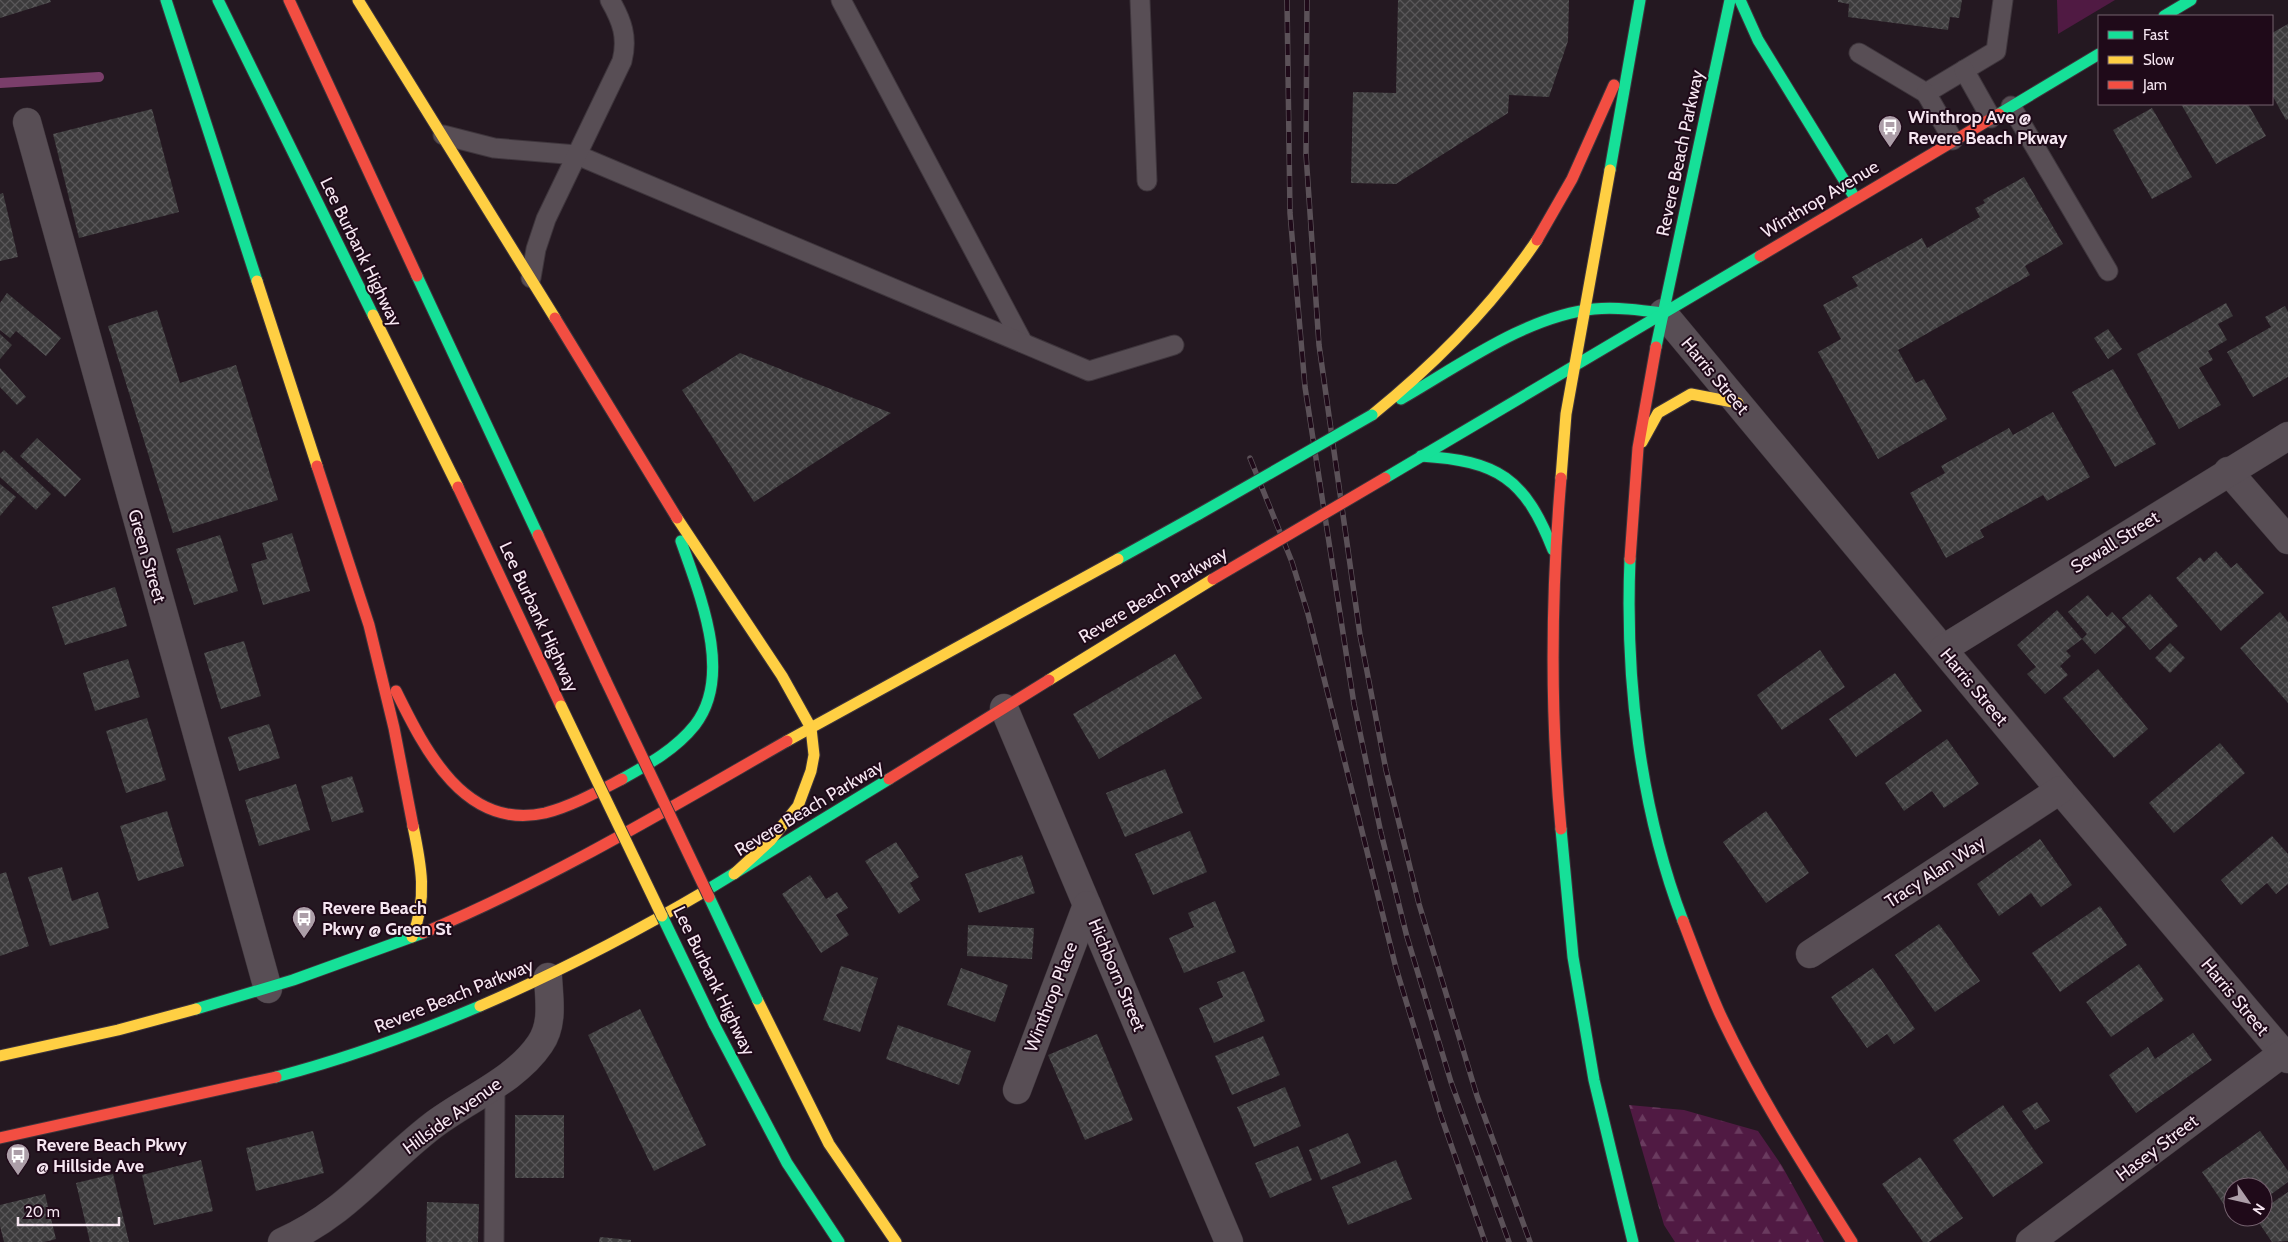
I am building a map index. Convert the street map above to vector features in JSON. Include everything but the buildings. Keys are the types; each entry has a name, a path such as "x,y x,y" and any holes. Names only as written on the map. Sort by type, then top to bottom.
{"main road":[{"path":"166,0 369,625 384,665 409,717 434,757 460,788 485,808 499,813 528,816 561,809 594,793 676,746 697,723 709,700 713,660 708,627 670,506"},
{"name":"Lee Burbank Highway","path":"218,0 466,503 714,1024 787,1162 817,1212 839,1242"},
{"name":"Lee Burbank Highway","path":"289,0 606,681 758,999 829,1144 862,1195 896,1242"},
{"path":"358,0 670,506 782,676 811,728 814,755 811,771 798,806 770,842 734,874"},
{"path":"1633,1242 1594,1080 1574,957 1566,898 1558,807 1554,703 1555,556 1564,432 1574,365 1640,0"},
{"name":"Revere Beach Parkway","path":"0,1138 222,1090 318,1066 435,1025 548,977 634,933 822,822 1213,579 1663,313 1730,0"},
{"path":"1740,0 1758,40 1855,198"},
{"path":"2166,15 2191,0"},
{"path":"1372,415 1409,385 1458,336 1501,288 1534,244 1556,210 1581,159 1608,100 1635,30"},
{"name":"Winthrop Avenue","path":"1663,313 2098,55"},
{"path":"0,1056 163,1020 268,990 412,937 546,877 1531,328 1584,311 1622,309 1663,313 1638,450 1630,540 1630,646 1638,742 1656,831 1682,919 1705,979 1729,1032 1775,1117 1852,1242"},
{"path":"1638,450 1658,413 1691,394 1738,403"},
{"path":"1421,456 1467,460 1491,468 1505,476 1520,490 1535,510 1548,535 1555,556"},
{"path":"369,625 394,728 422,869 424,887 422,913 412,937"}],"street":[{"name":"Green Street","path":"27,122 268,990"},
{"name":"Harris Street","path":"1663,313 2060,790 2286,1056"},
{"name":"Sewall Street","path":"1943,649 2228,471 2288,436"},
{"path":"2228,471 2288,540"},
{"name":"Hichborn Street","path":"1004,708 1229,1242"},
{"name":"Tracy Alan Way","path":"1810,954 2060,790"},
{"name":"Winthrop Place","path":"1017,1090 1087,905"},
{"name":"Hillside Avenue","path":"282,1242 317,1225 342,1208 418,1137 495,1084 532,1055 546,1034 549,1013 548,977"},
{"name":"Hasey Street","path":"2030,1242 2286,1056"}],"lane":[{"path":"531,278 536,249 546,219 617,74 625,49 623,26 610,0"},
{"path":"841,0 1023,343"},
{"path":"1140,0 1147,181"},
{"path":"1926,93 1996,51 2003,0"},
{"path":"1859,52 1926,93 1953,140"},
{"path":"1964,70 1991,118"},
{"path":"2011,106 2108,271"},
{"path":"443,135 494,148 577,156 1088,371 1174,345"},
{"path":"494,1242 495,1084"}],"green space":[{"path":"2057,0 2115,0 2058,34"},
{"path":"1629,1105 1684,1110 1758,1131 1782,1166 1824,1242 1675,1242 1664,1225"}],"waterway":[{"path":"0,83 99,77"}],"railway":[{"path":"1287,0 1290,213 1305,387 1354,704 1381,833 1407,937 1451,1082 1509,1242"},
{"path":"1307,0 1306,154 1319,345 1360,635 1386,770 1419,904 1477,1096 1530,1242"},
{"path":"1250,458 1292,562 1308,614 1396,968 1441,1116 1485,1242"}],"traffic: fast":[{"path":"166,0 257,281"},
{"path":"218,0 373,315"},
{"path":"1610,170 1640,0"},
{"path":"1656,347 1730,0"},
{"path":"1740,0 1758,40 1855,198"},
{"path":"2166,15 2191,0"},
{"path":"1999,114 2098,55"},
{"path":"1385,478 1760,256"},
{"path":"417,276 538,535"},
{"path":"1401,399 1494,344 1543,321 1603,308 1663,313"},
{"path":"1199,514 1372,415"},
{"path":"1421,456 1470,463 1489,469 1505,478 1519,490 1531,506 1553,550"},
{"path":"1118,559 1199,514"},
{"path":"622,779 652,762 688,734 706,705 712,682 712,659 704,609 681,541"},
{"path":"1630,559 1630,651 1638,743 1656,834 1668,878 1683,921"},
{"path":"707,890 889,779"},
{"path":"1561,829 1573,957 1594,1080 1633,1242"},
{"path":"709,897 757,999"},
{"path":"662,916 714,1024"},
{"path":"196,1009 293,980 423,933"},
{"path":"276,1077 379,1045 480,1006"},
{"path":"714,1024 787,1163 839,1242"}],"traffic: slow":[{"path":"358,0 555,318"},
{"path":"1561,478 1566,414 1610,170"},
{"path":"1372,415 1418,376 1461,334 1501,289 1537,240"},
{"path":"257,281 317,466"},
{"path":"373,315 458,487"},
{"path":"1642,442 1658,413 1691,394 1738,403"},
{"path":"677,518 782,676 811,728 814,755 811,771 798,806 770,841 734,874"},
{"path":"787,741 1118,559"},
{"path":"1049,680 1213,579"},
{"path":"561,706 662,916"},
{"path":"412,937 420,909 422,882 413,826"},
{"path":"480,1006 539,980 596,951 707,890"},
{"path":"757,999 829,1144 896,1242"},
{"path":"0,1056 118,1030 196,1009"}],"traffic: jam":[{"path":"289,0 417,276"},
{"path":"1537,240 1572,179 1614,85"},
{"path":"1760,256 1999,114"},
{"path":"555,318 677,518"},
{"path":"1630,559 1638,448 1656,347"},
{"path":"317,466 369,625 394,728 413,826"},
{"path":"1213,579 1385,478"},
{"path":"1561,478 1555,565 1553,654 1555,742 1561,829"},
{"path":"458,487 561,706"},
{"path":"538,535 606,681"},
{"path":"889,779 1049,680"},
{"path":"606,681 709,897"},
{"path":"396,691 420,737 451,781 470,798 492,810 517,815 545,813 575,803 622,779"},
{"path":"423,933 563,867 787,741"},
{"path":"1683,921 1715,1002 1734,1043 1799,1158 1852,1242"},
{"path":"0,1138 276,1077"}],"place":[{"name":"Winthrop Ave @ Revere Beach Pkway","path":"1890,148"},
{"name":"Revere Beach Pkwy @ Green St","path":"304,939"},
{"name":"Revere Beach Pkwy @ Hillside Ave","path":"18,1176"}]}
